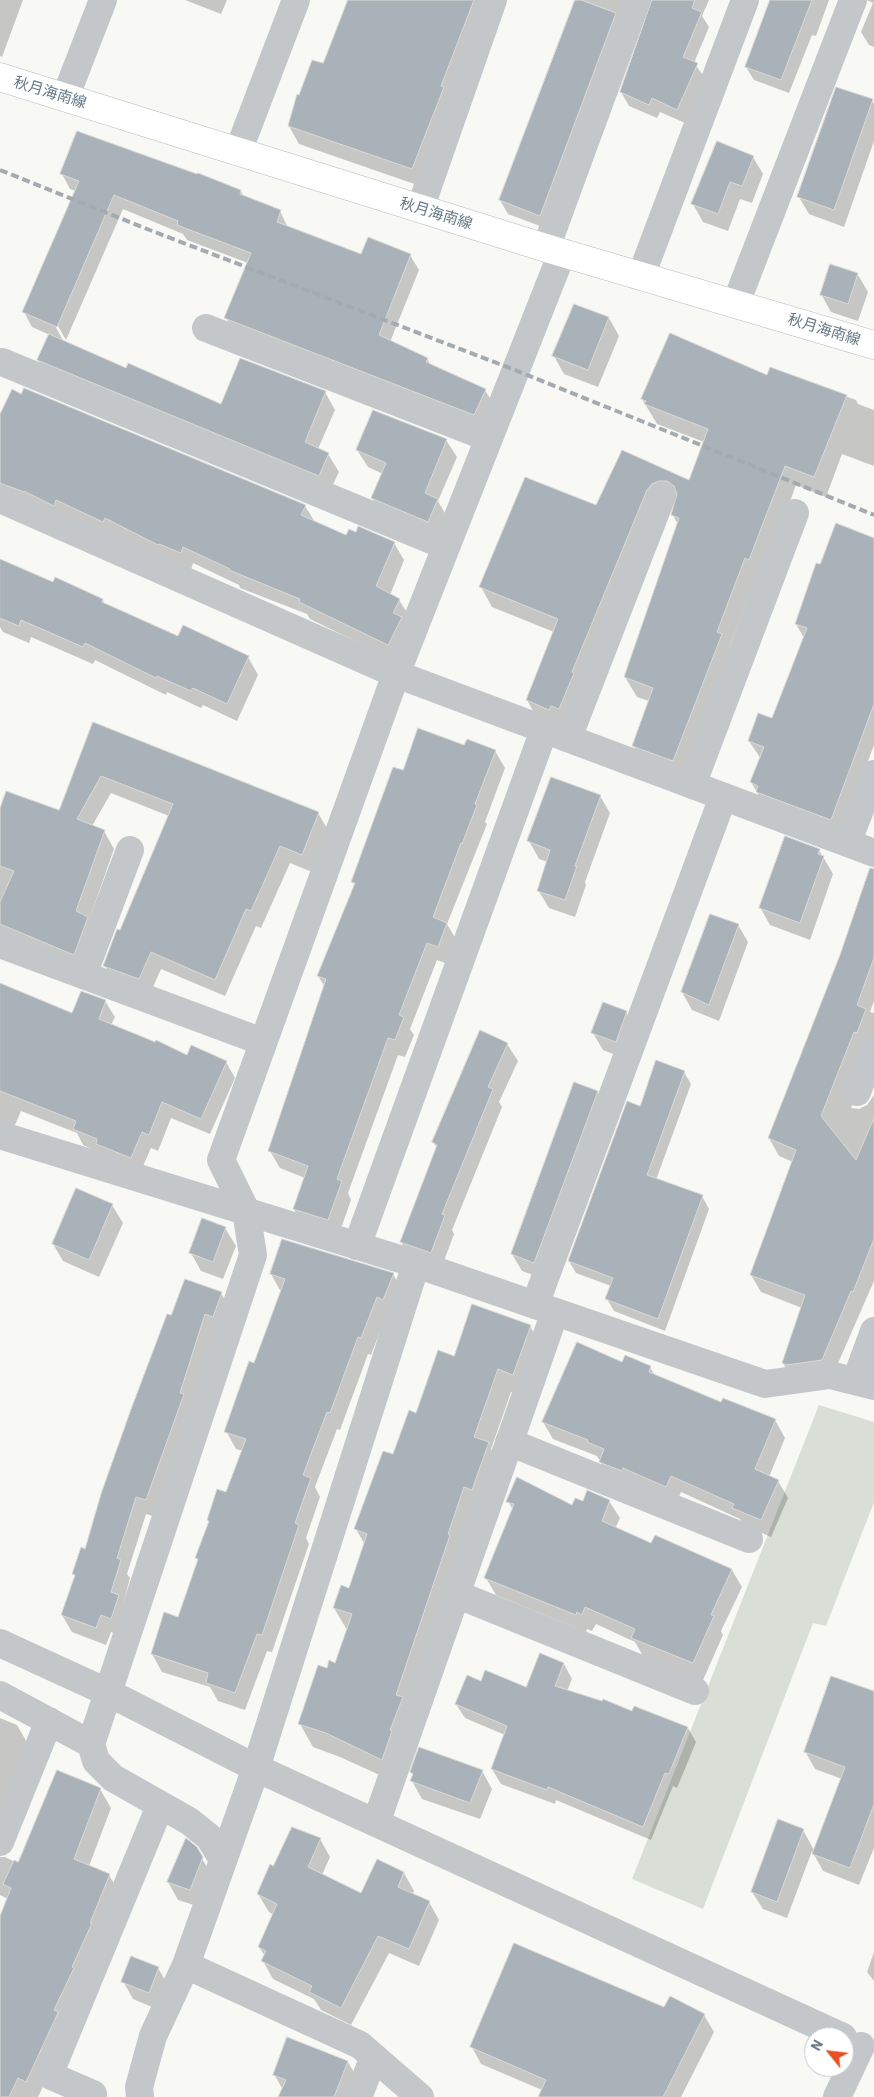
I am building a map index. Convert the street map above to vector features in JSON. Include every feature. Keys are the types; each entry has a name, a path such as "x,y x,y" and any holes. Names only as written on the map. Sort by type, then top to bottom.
{"main road":[{"name":"秋月海南線","path":"0,77 554,250 874,345"}],"street":[{"path":"66,98 103,0"},
{"path":"238,152 296,0"},
{"path":"420,208 494,0"},
{"path":"223,1860 209,1837 189,1821 113,1778 96,1762 91,1744 253,1255 246,1212 221,1160 396,674 489,438 554,250 636,0"},
{"path":"641,276 745,0"},
{"path":"736,303 853,0"},
{"path":"206,328 489,438"},
{"path":"2,362 446,546"},
{"path":"357,1246 556,734 662,496"},
{"path":"0,500 396,674 874,853"},
{"path":"692,785 795,513"},
{"path":"847,843 874,774"},
{"path":"376,1823 509,1442 545,1308 723,796"},
{"path":"83,975 130,850"},
{"path":"0,944 263,1042"},
{"path":"858,1092 874,1047"},
{"path":"0,1135 416,1264 765,1384 830,1375 865,1383 874,1331"},
{"path":"140,2097 139,2087 153,2036 186,1965 256,1768 416,1264"},
{"path":"509,1442 749,1539"},
{"path":"456,1594 695,1691"},
{"path":"0,1643 109,1693 256,1768 855,2043 838,2097"},
{"path":"0,1695 91,1744"},
{"path":"0,1842 49,1721"},
{"path":"93,2094 49,2075 160,1806"},
{"path":"186,1965 360,2045 420,2097"},
{"path":"358,2097 374,2057"}],"shaded area":[{"path":"819,1405 874,1422 874,1502 826,1626 813,1623 703,1909 632,1879"}],"building":[{"path":"348,0 474,0 441,86 444,87 412,169 288,126 297,94 299,95 312,60 323,63"},
{"path":"575,0 581,0 616,13 540,216 499,200"},
{"path":"652,0 695,0 692,8 702,12 683,57 698,63 677,110 652,98 649,105 620,92"},
{"path":"770,0 812,0 781,80 745,67"},
{"path":"836,87 873,99 834,210 797,197"},
{"path":"77,131 241,190 240,194 281,210 277,222 361,254 368,237 411,254 379,335 428,358 426,362 486,389 474,415 224,318 251,253 177,225 178,221 114,195 57,327 22,312 79,181 60,174"},
{"path":"717,141 754,156 742,186 730,182 718,214 691,204"},
{"path":"830,264 858,273 848,304 820,295"},
{"path":"574,304 609,317 588,370 552,356"},
{"path":"670,333 767,375 770,367 847,395 814,477 785,466 749,560 745,558 717,632 722,634 673,761 632,746 653,688 624,677 679,518 671,515 677,494 674,486 667,481 659,481 652,484 647,490 572,672 574,673 559,709 551,706 549,710 526,700 558,619 479,587 525,477 596,505 622,450 689,480 708,429 644,404 646,401 641,399"},
{"path":"49,334 126,368 128,363 221,404 240,358 326,391 305,442 329,453 319,476 37,360"},
{"path":"24,388 306,505 301,515 346,535 349,529 356,532 358,526 395,542 376,586 400,599 393,613 402,617 388,645 299,602 300,599 229,570 183,547 181,553 158,545 105,518 103,522 56,500 54,506 24,491 0,483 0,414 12,389 21,394"},
{"path":"373,410 447,439 425,493 438,499 428,522 371,498 386,463 356,450"},
{"path":"836,523 874,538 874,704 831,820 756,792 758,786 750,782 764,747 748,741 758,713 772,718 807,628 795,624 816,563 820,564"},
{"path":"0,559 53,582 55,577 103,599 102,602 178,636 183,625 249,656 227,704 193,688 191,691 157,676 156,678 85,643 83,647 21,620 19,626 0,618"},
{"path":"93,722 319,812 302,855 280,846 251,911 246,909 215,980 151,952 139,979 103,966 117,929 120,930 173,804 101,776 77,819 105,830 76,911 88,917 74,955 0,924 0,902 14,871 0,866 0,808 6,791 59,810"},
{"path":"418,728 464,745 467,739 496,750 475,804 477,805 433,917 447,923 438,947 427,943 399,1015 404,1017 395,1040 388,1038 337,1179 342,1181 328,1220 293,1209 308,1166 268,1151 326,979 317,976 355,883 351,882 393,767 403,770"},
{"path":"551,777 601,795 575,866 577,866 565,900 537,891 550,850 527,841"},
{"path":"785,836 820,849 818,854 824,856 800,923 759,908"},
{"path":"870,868 874,869 874,958 857,1005 866,1009 857,1033 854,1032 821,1116 856,1160 874,1118 874,1239 853,1292 851,1291 822,1360 787,1365 782,1363 805,1295 750,1275 796,1150 768,1138 840,955"},
{"path":"710,914 739,924 709,1005 681,992"},
{"path":"0,983 72,1013 81,991 106,1000 99,1019 155,1042 156,1040 187,1055 191,1045 227,1061 201,1119 162,1102 149,1135 142,1132 131,1158 96,1144 97,1139 73,1129 76,1121 0,1091"},
{"path":"603,1002 627,1011 616,1042 591,1033"},
{"path":"480,1030 508,1043 488,1087 493,1089 442,1214 445,1215 431,1253 400,1242 437,1145 432,1142"},
{"path":"656,1060 685,1071 647,1175 703,1195 658,1319 605,1299 613,1278 568,1261 627,1101 640,1106"},
{"path":"574,1082 598,1091 534,1263 511,1254"},
{"path":"76,1188 113,1204 89,1260 52,1244"},
{"path":"202,1218 226,1227 213,1262 189,1253"},
{"path":"282,1239 394,1273 383,1300 377,1297 361,1338 358,1337 330,1413 327,1412 303,1475 311,1478 295,1523 299,1525 262,1635 257,1634 235,1693 206,1683 208,1673 151,1654 164,1612 178,1617 198,1559 195,1558 209,1521 207,1520 217,1489 226,1492 246,1439 224,1432 249,1361 254,1363 285,1279 270,1274"},
{"path":"185,1279 222,1292 213,1317 205,1314 180,1393 184,1394 146,1500 136,1497 117,1558 121,1560 111,1592 119,1595 111,1619 101,1615 96,1628 61,1615 75,1575 72,1574 81,1547 85,1549 101,1494 130,1412 167,1314 171,1315"},
{"path":"472,1304 531,1325 513,1375 498,1369 474,1437 489,1442 472,1490 464,1487 448,1534 450,1535 396,1695 403,1697 390,1730 392,1731 382,1760 326,1733 298,1724 318,1665 327,1668 329,1660 335,1663 352,1614 333,1608 341,1585 349,1588 367,1534 354,1529 383,1451 393,1454 409,1410 416,1413 438,1350 454,1356"},
{"path":"577,1342 622,1362 625,1355 651,1366 649,1372 721,1402 723,1398 776,1419 755,1469 779,1480 761,1520 732,1508 734,1504 671,1476 666,1487 623,1468 622,1471 599,1462 604,1449 587,1442 588,1440 542,1422"},
{"path":"517,1477 572,1505 575,1498 583,1501 587,1490 610,1500 602,1521 651,1543 655,1535 732,1569 711,1615 714,1616 693,1663 631,1638 635,1629 585,1607 582,1615 577,1612 576,1615 484,1578 514,1504 506,1502"},
{"path":"540,1653 564,1663 555,1686 602,1701 603,1699 632,1711 634,1706 688,1727 669,1774 665,1773 643,1827 548,1787 547,1790 491,1769 507,1726 455,1704 467,1675 481,1681 485,1670 526,1687"},
{"path":"831,1676 874,1691 874,1804 850,1868 812,1854 845,1767 804,1752"},
{"path":"419,1747 483,1770 470,1803 410,1781 413,1774 410,1772"},
{"path":"57,1770 101,1788 74,1859 110,1874 90,1923 92,1923 72,1967 74,1968 54,2010 58,2012 57,2015 26,2082 18,2078 9,2097 0,2097 0,1916 11,1888 3,1884 14,1860 18,1862"},
{"path":"778,1819 804,1829 777,1902 751,1892"},
{"path":"292,1827 321,1838 308,1867 361,1893 377,1859 404,1872 398,1887 430,1901 409,1949 378,1936 341,2008 309,1992 312,1986 261,1961 266,1951 258,1947 277,1904 257,1894 270,1864 273,1866"},
{"path":"186,1838 197,1847 203,1857 190,1890 167,1882"},
{"path":"514,1943 664,2007 670,1996 705,2014 663,2097 538,2097 546,2080 470,2047"},
{"path":"131,1956 159,1967 149,1993 121,1982"},
{"path":"287,2037 348,2061 334,2097 278,2097 286,2080 273,2075"}],"railway":[{"path":"0,170 147,229 515,370 874,515"}]}
